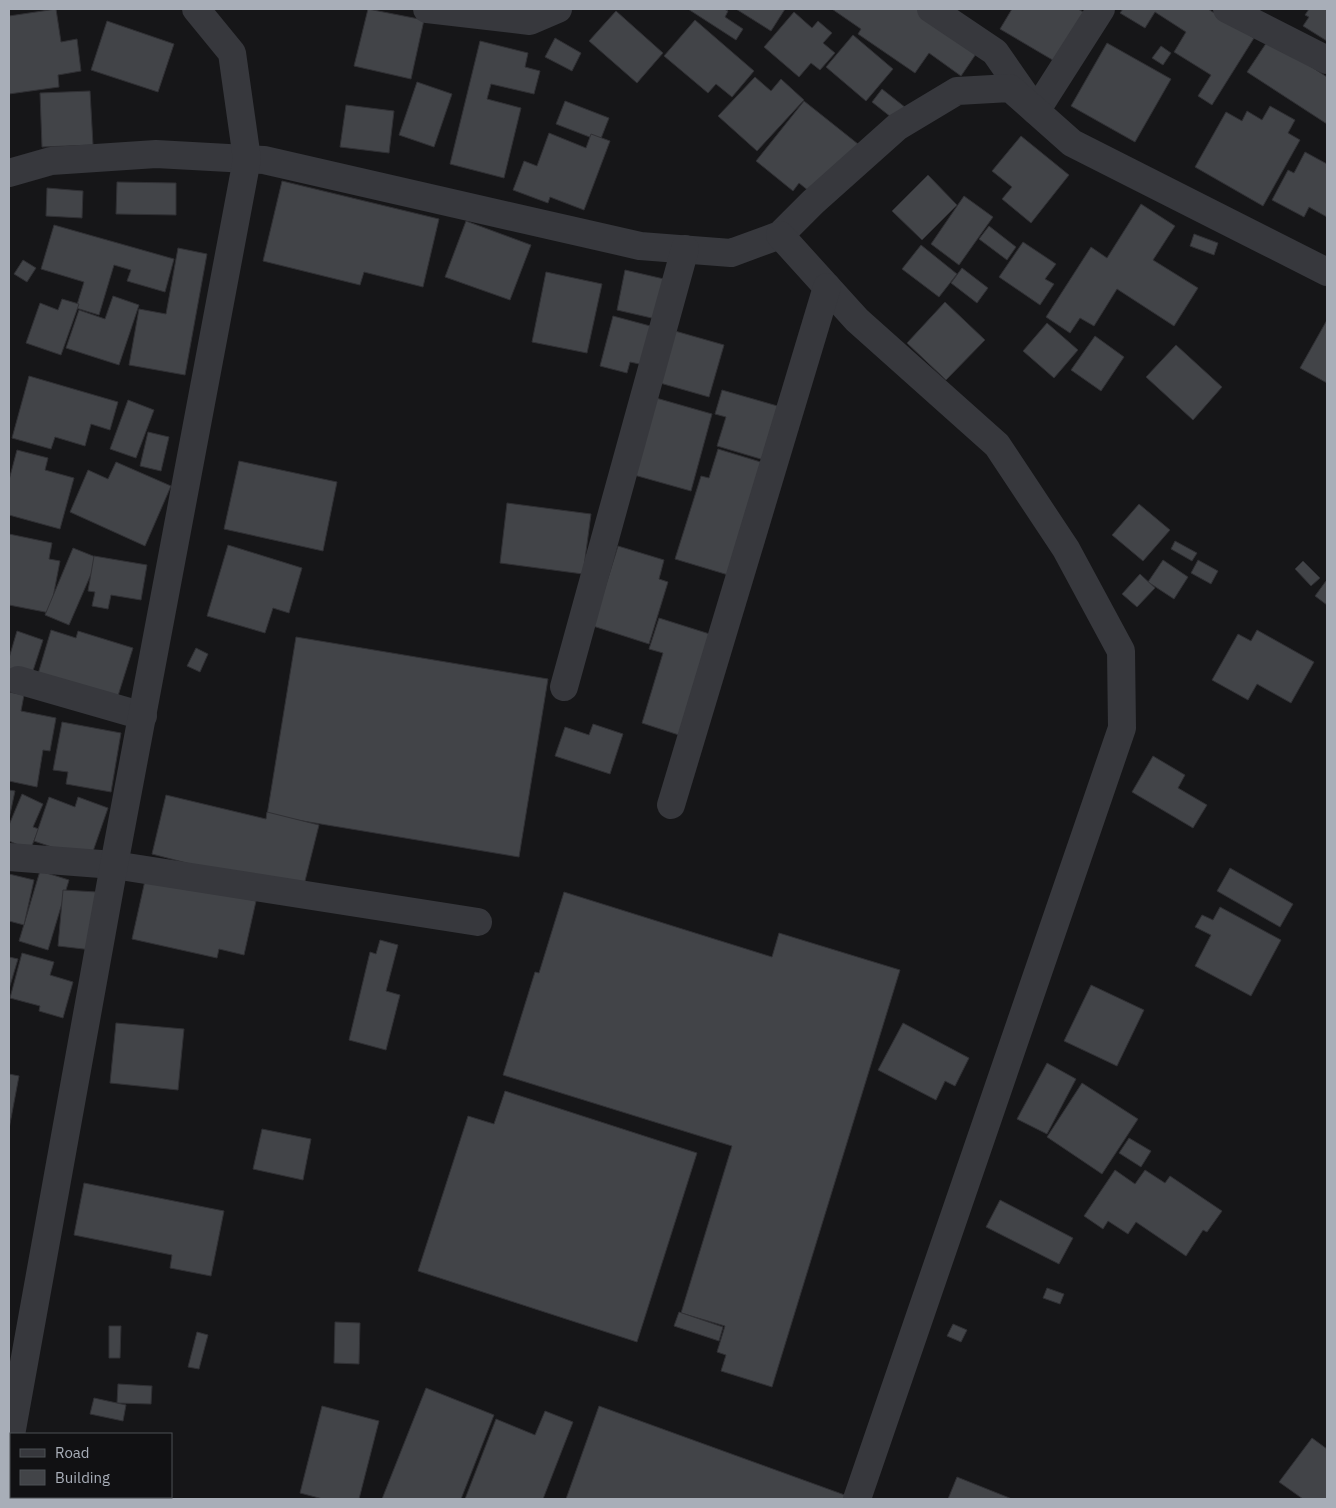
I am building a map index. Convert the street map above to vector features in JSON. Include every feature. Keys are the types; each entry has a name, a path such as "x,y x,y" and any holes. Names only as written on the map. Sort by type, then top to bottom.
{"street":[{"path":"10,1433 17,1348 143,716 248,159 232,53 196,9"},
{"path":"426,9 530,21 558,9"},
{"path":"930,9 995,52 1036,111"},
{"path":"1036,111 1101,9"},
{"path":"1227,9 1327,60"},
{"path":"9,173 51,161 156,154 264,160 640,246 731,253 780,236 813,202 897,127 957,91 1010,88 1072,142 1327,272"},
{"path":"780,236 857,320 997,445 1066,549 1120,650 1122,728 857,1499"},
{"path":"564,688 685,249"},
{"path":"671,806 827,287"},
{"path":"18,680 143,716"},
{"path":"9,857 114,865 478,922"}],"building":[{"path":"56,9 61,42 77,39 81,71 58,75 59,87 9,94 9,16"},
{"path":"368,9 424,20 411,79 354,66"},
{"path":"688,9 724,9 728,11 725,17 743,29 736,40"},
{"path":"736,9 785,9 771,31"},
{"path":"832,9 917,9 978,51 961,76 929,53 915,73 858,34 861,29"},
{"path":"1012,9 1078,9 1085,13 1056,62 1000,29"},
{"path":"1123,9 1208,9 1254,38 1212,105 1198,96 1211,75 1174,52 1186,32 1155,12 1145,28 1120,13"},
{"path":"1309,9 1327,9 1327,41 1303,26 1309,17 1305,15"},
{"path":"616,11 663,53 637,83 589,41"},
{"path":"794,12 812,28 818,21 832,33 823,43 835,53 820,70 811,63 799,77 764,47"},
{"path":"695,20 754,71 732,97 716,84 708,93 664,56"},
{"path":"107,21 174,44 158,92 91,70"},
{"path":"853,35 893,69 866,101 826,67"},
{"path":"555,38 581,53 572,71 545,57"},
{"path":"1269,39 1327,77 1327,124 1247,72"},
{"path":"480,41 528,53 525,67 540,71 534,94 491,84 487,99 521,108 504,178 450,164"},
{"path":"1107,43 1171,79 1135,142 1071,106"},
{"path":"1161,46 1171,53 1163,65 1152,58"},
{"path":"755,77 771,91 781,79 804,100 757,151 718,116"},
{"path":"417,82 452,94 434,147 399,135"},
{"path":"882,89 906,108 896,121 872,102"},
{"path":"90,91 93,145 42,147 40,93"},
{"path":"565,101 609,118 600,141 556,124"},
{"path":"804,101 858,144 815,196 799,183 793,191 756,161"},
{"path":"346,105 394,111 389,153 340,147"},
{"path":"1270,106 1295,120 1288,133 1300,140 1263,206 1195,167 1226,112 1242,121 1247,111 1262,120"},
{"path":"549,133 586,148 591,134 610,141 584,210 550,197 548,203 513,190 524,161 537,166"},
{"path":"1021,136 1069,175 1031,223 1002,199 1012,187 992,171"},
{"path":"1305,152 1327,164 1327,217 1309,207 1304,217 1272,200 1288,170 1294,173"},
{"path":"928,175 957,205 922,240 892,211"},
{"path":"282,181 439,219 423,287 364,272 360,285 263,261"},
{"path":"117,182 176,183 176,215 116,214"},
{"path":"47,188 83,191 82,218 46,216"},
{"path":"964,196 993,217 959,265 931,244"},
{"path":"1141,204 1175,226 1153,260 1198,288 1174,326 1117,289 1094,326 1080,318 1070,333 1046,317 1091,247 1107,258"},
{"path":"466,221 531,245 510,300 445,277"},
{"path":"54,225 174,259 165,292 127,281 131,270 114,265 99,315 76,308 84,282 41,269"},
{"path":"989,226 1016,247 1007,260 979,239"},
{"path":"1194,234 1218,243 1214,255 1190,246"},
{"path":"1023,242 1056,264 1045,279 1054,284 1040,305 999,277"},
{"path":"921,245 957,274 939,297 902,269"},
{"path":"178,248 207,254 185,375 129,365 139,309 166,314"},
{"path":"23,260 36,268 27,282 14,274"},
{"path":"962,268 988,288 977,303 951,283"},
{"path":"625,270 664,279 656,319 617,310"},
{"path":"546,272 602,284 587,353 532,342"},
{"path":"113,296 139,305 119,365 66,348 79,310 105,319"},
{"path":"62,299 79,304 61,355 26,343 40,303 58,310"},
{"path":"945,302 985,340 946,380 907,343"},
{"path":"613,316 654,327 644,365 630,362 627,373 600,366"},
{"path":"1327,320 1327,383 1300,368"},
{"path":"1047,323 1078,350 1054,378 1023,351"},
{"path":"675,331 724,345 709,397 660,383"},
{"path":"1095,336 1124,357 1101,391 1071,370"},
{"path":"1176,345 1222,387 1193,420 1146,377"},
{"path":"29,376 118,402 110,430 91,424 85,446 55,437 51,449 12,438"},
{"path":"722,390 781,407 764,460 717,446 726,417 715,414"},
{"path":"656,398 712,414 691,491 634,475"},
{"path":"128,400 154,410 136,458 110,449"},
{"path":"148,432 169,437 161,471 140,466"},
{"path":"718,449 764,463 735,577 675,559 701,476 709,478"},
{"path":"17,450 48,458 45,470 74,478 60,529 9,515 9,480"},
{"path":"239,461 337,482 323,551 224,529"},
{"path":"116,462 171,486 145,546 70,512 88,470 108,479"},
{"path":"507,503 591,514 583,574 500,563"},
{"path":"1139,504 1170,530 1143,561 1112,535"},
{"path":"9,534 52,543 49,559 60,561 50,613 9,605"},
{"path":"1175,541 1197,553 1192,561 1171,549"},
{"path":"228,545 302,568 289,613 273,608 265,633 207,616"},
{"path":"618,546 664,560 659,579 668,582 649,644 593,626"},
{"path":"73,548 98,558 69,625 45,615"},
{"path":"94,556 147,565 141,600 111,595 108,609 92,606 95,592 88,591"},
{"path":"1163,560 1188,577 1174,599 1148,582"},
{"path":"1198,560 1218,571 1211,584 1191,573"},
{"path":"1303,561 1320,578 1311,586 1295,569"},
{"path":"1140,574 1155,588 1137,607 1122,594"},
{"path":"1327,581 1327,605 1315,596"},
{"path":"659,618 716,636 685,737 642,723 663,653 649,649"},
{"path":"51,630 76,638 78,631 133,648 117,699 38,674"},
{"path":"1257,630 1314,662 1291,703 1257,684 1248,700 1212,680 1238,634 1251,641"},
{"path":"17,631 43,640 30,680 9,673 9,658"},
{"path":"296,637 548,679 519,857 267,815"},
{"path":"196,648 208,654 200,672 187,666"},
{"path":"9,692 24,695 21,711 56,718 50,751 43,750 37,787 9,781"},
{"path":"62,722 121,733 111,792 66,784 68,772 53,770"},
{"path":"593,724 623,734 610,774 555,756 565,727 589,735"},
{"path":"1153,756 1185,775 1178,788 1207,805 1193,828 1132,792"},
{"path":"9,790 15,791 9,819"},
{"path":"22,794 43,804 33,827 39,829 30,850 9,841 9,825"},
{"path":"166,795 266,819 267,812 319,825 302,893 152,854"},
{"path":"49,797 75,807 78,797 108,808 90,860 34,841"},
{"path":"1230,868 1293,904 1280,927 1217,891"},
{"path":"40,871 69,880 48,950 19,941"},
{"path":"9,874 34,880 24,925 9,921"},
{"path":"146,876 256,901 244,955 219,949 217,958 132,939"},
{"path":"63,890 97,892 92,950 58,946"},
{"path":"564,892 772,957 779,933 900,970 772,1387 721,1371 726,1355 717,1352 725,1326 681,1313 732,1146 503,1075 535,972 539,973"},
{"path":"1220,907 1281,940 1251,996 1195,966 1211,935 1195,927 1202,915 1213,920"},
{"path":"380,940 398,945 386,991 400,995 386,1050 349,1040 370,952 376,954"},
{"path":"22,953 54,962 50,975 73,982 63,1018 39,1011 40,1006 10,998"},
{"path":"9,957 18,959 9,989"},
{"path":"1091,985 1144,1010 1117,1066 1064,1041"},
{"path":"116,1023 184,1029 178,1090 110,1083"},
{"path":"903,1023 969,1058 955,1086 945,1081 936,1100 878,1070"},
{"path":"1047,1063 1076,1079 1047,1134 1017,1119"},
{"path":"9,1074 19,1076 9,1129"},
{"path":"1082,1083 1138,1119 1102,1174 1047,1137"},
{"path":"505,1091 697,1153 637,1342 418,1271 468,1116 494,1124"},
{"path":"262,1129 311,1139 303,1180 253,1169"},
{"path":"1129,1138 1151,1151 1141,1167 1119,1153"},
{"path":"1115,1170 1135,1184 1145,1170 1165,1183 1170,1176 1222,1211 1207,1232 1203,1230 1186,1256 1136,1222 1128,1234 1108,1221 1103,1229 1084,1216"},
{"path":"84,1183 224,1211 211,1276 170,1268 172,1255 74,1235"},
{"path":"1000,1200 1073,1238 1059,1264 986,1227"},
{"path":"1047,1288 1064,1294 1060,1304 1043,1298"},
{"path":"679,1312 723,1327 719,1341 674,1326"},
{"path":"335,1322 360,1323 359,1364 334,1363"},
{"path":"953,1324 967,1330 961,1342 947,1336"},
{"path":"109,1326 121,1326 120,1358 109,1358"},
{"path":"197,1332 208,1335 199,1369 188,1367"},
{"path":"118,1384 152,1386 151,1404 117,1403"},
{"path":"426,1388 494,1415 461,1499 382,1499"},
{"path":"94,1398 126,1405 123,1421 90,1414"},
{"path":"322,1406 379,1421 359,1499 323,1499 300,1493"},
{"path":"599,1406 853,1498 853,1499 566,1499"},
{"path":"545,1411 573,1422 543,1499 465,1499 496,1419 535,1435"},
{"path":"1312,1438 1327,1449 1327,1499 1303,1499 1279,1482"},
{"path":"957,1477 1012,1499 948,1499"}]}
